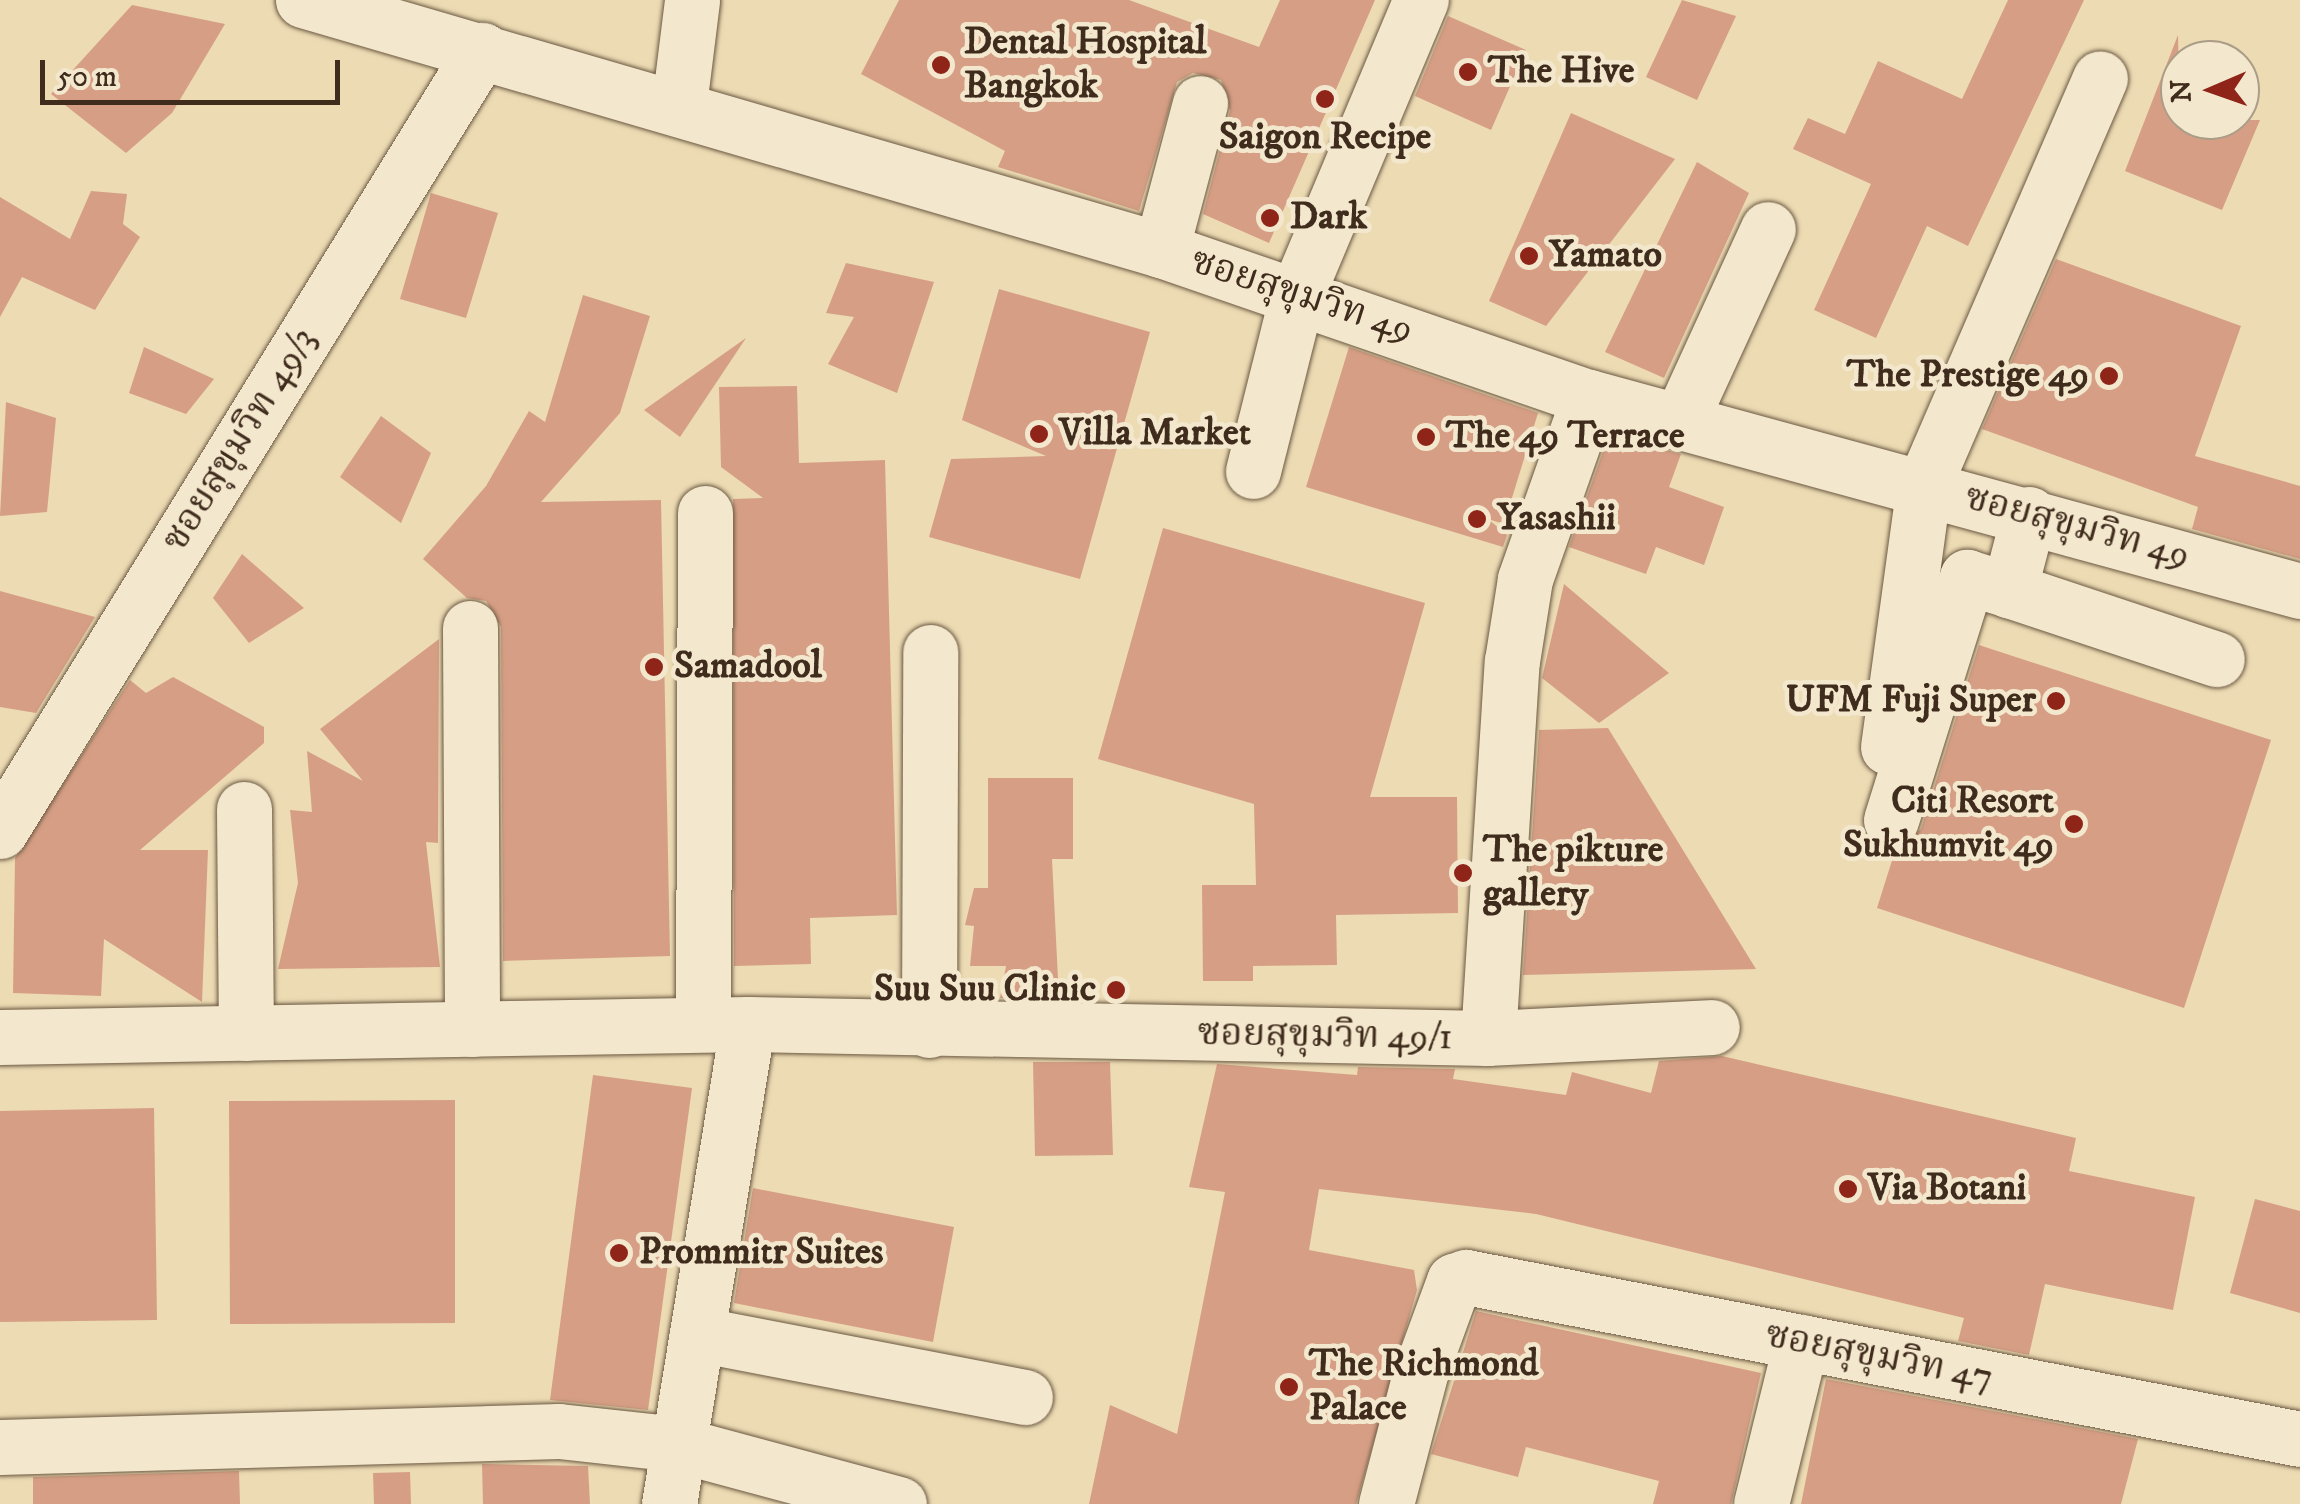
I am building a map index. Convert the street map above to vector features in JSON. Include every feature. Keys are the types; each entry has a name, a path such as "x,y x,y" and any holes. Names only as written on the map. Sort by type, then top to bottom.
{"street":[{"name":"ซอยสุขุมวิท 49","path":"303,0 373,10 482,50 1298,292 1589,397 2030,514 2300,592"},
{"path":"679,106 692,0"},
{"path":"1253,471 1298,292 1421,0"},
{"name":"ซอยสุขุมวิท 49/3","path":"0,831 482,50"},
{"path":"1888,747 1924,485 2100,79"},
{"path":"1161,250 1200,104"},
{"path":"1680,421 1768,229"},
{"name":"ซอยสุขุมวิท 49/1","path":"0,1037 726,1024 1488,1038 1512,661 1526,578 1589,397"},
{"path":"668,1504 697,1334 726,1024 706,513"},
{"path":"1891,820 1984,571 2030,514"},
{"path":"1984,571 2217,659"},
{"path":"470,628 472,1029"},
{"path":"929,1030 930,652"},
{"path":"244,809 246,1033"},
{"path":"1488,1038 1712,1027"},
{"name":"ซอยสุขุมวิท 47","path":"1386,1504 1420,1370 1458,1278 2300,1439"},
{"path":"697,1334 1024,1397"},
{"path":"1762,1504 1801,1342"},
{"path":"0,1447 470,1430 676,1444 899,1504"}],"building":[{"path":"899,0 1129,0 1259,47 1280,0 1375,0 1269,243 1203,214 1230,111 1221,80 1193,73 1177,82 1139,211 998,167 1005,151 861,74"},
{"path":"1682,0 1736,16 1697,100 1646,77"},
{"path":"2008,0 2084,0 1968,246 1927,226 1876,338 1814,310 1871,184 1793,149 1808,118 1845,134 1878,61 1962,99"},
{"path":"132,5 225,24 172,113 126,153 51,94"},
{"name":"The Hive","path":"1448,16 1526,50 1491,130 1415,96"},
{"path":"2160,81 2160,140 2252,140 2222,210 2125,171"},
{"path":"1571,113 1675,159 1546,326 1489,301"},
{"path":"1697,162 1749,193 1664,378 1605,352"},
{"path":"91,191 127,194 123,224 140,237 95,310 22,277 0,317 0,197 70,239"},
{"path":"431,193 498,213 466,318 400,299"},
{"name":"The Prestige 49","path":"2056,259 2241,326 2195,456 2300,486 2300,559 2192,529 2198,507 1982,429"},
{"path":"846,263 934,282 897,393 828,364 854,317 826,313"},
{"path":"999,289 1150,332 1080,579 929,537 951,459 1046,456 962,420"},
{"path":"583,295 650,316 620,413 541,502 661,500 670,956 503,961 501,627 486,601 467,598 423,559 486,486 529,411 545,422"},
{"path":"746,338 680,437 644,410"},
{"path":"144,347 214,379 186,414 129,393"},
{"name":"The 49 Terrace","path":"1349,347 1538,413 1504,524 1488,519 1507,535 1503,547 1306,487"},
{"path":"797,386 799,463 885,460 897,915 810,918 811,964 734,966 733,499 763,498 721,467 719,387"},
{"path":"6,402 56,418 47,512 0,516"},
{"path":"381,416 431,453 401,523 340,477"},
{"path":"1609,435 1681,454 1669,487 1724,507 1704,565 1656,547 1646,574 1569,547"},
{"path":"1163,528 1425,603 1370,797 1457,797 1458,913 1336,915 1337,965 1253,966 1253,981 1203,981 1202,885 1256,885 1254,804 1098,759"},
{"path":"242,554 304,608 249,643 213,598"},
{"path":"1564,584 1669,673 1599,723 1542,678"},
{"path":"0,591 95,617 36,713 0,707"},
{"path":"439,639 438,843 426,842 440,967 278,969 298,883 290,810 312,812 307,751 363,781 320,729"},
{"name":"Citi Resort Sukhumvit 49","path":"1979,645 2271,740 2184,1008 1877,908 1895,851 1921,829"},
{"path":"173,677 264,727 264,743 140,850 208,850 202,1002 104,939 101,996 13,993 15,858 130,680 146,693"},
{"path":"1608,728 1756,969 1523,975 1539,730"},
{"path":"988,778 1073,778 1073,859 1052,859 1059,999 1000,998 1006,966 970,966 974,926 965,925 974,888 988,888"},
{"path":"1722,1056 2076,1138 2069,1171 2195,1197 2173,1310 2045,1284 2029,1355 1958,1341 1964,1318 1536,1214 1319,1189 1309,1250 1414,1270 1417,1290 1356,1504 1089,1504 1110,1405 1177,1434 1225,1192 1189,1187 1217,1064 1357,1075 1358,1067 1455,1069 1453,1079 1566,1095 1572,1072 1651,1093 1659,1061"},
{"path":"1033,1062 1110,1062 1113,1155 1035,1156"},
{"name":"Prommitr Suites","path":"593,1075 692,1088 648,1410 550,1400"},
{"path":"455,1100 455,1323 230,1324 229,1101"},
{"path":"154,1108 157,1320 0,1322 0,1111"},
{"path":"753,1188 954,1227 933,1342 734,1303"},
{"path":"2255,1199 2300,1211 2300,1313 2230,1293"},
{"path":"1476,1311 1761,1373 1731,1504 1653,1504 1659,1481 1526,1447 1518,1477 1431,1454"},
{"path":"1826,1379 2138,1439 2121,1504 1801,1504"},
{"path":"482,1464 588,1466 590,1504 483,1504"},
{"path":"239,1471 240,1504 33,1504 33,1477"},
{"path":"410,1472 411,1504 374,1504 373,1473"}],"place":[{"name":"Dental Hospital Bangkok","path":"941,65"},
{"name":"The Hive","path":"1468,72"},
{"name":"Saigon Recipe","path":"1325,99"},
{"name":"Dark","path":"1270,218"},
{"name":"Yamato","path":"1529,256"},
{"name":"The Prestige 49","path":"2109,376"},
{"name":"Villa Market","path":"1039,434"},
{"name":"The 49 Terrace","path":"1426,437"},
{"name":"Yasashii","path":"1477,519"},
{"name":"Samadool","path":"654,667"},
{"name":"UFM Fuji Super","path":"2056,701"},
{"name":"Citi Resort Sukhumvit 49","path":"2074,824"},
{"name":"The pikture gallery","path":"1463,873"},
{"name":"Suu Suu Clinic","path":"1116,990"},
{"name":"Via Botani","path":"1848,1189"},
{"name":"Prommitr Suites","path":"619,1253"},
{"name":"The Richmond Palace","path":"1289,1387"}]}
